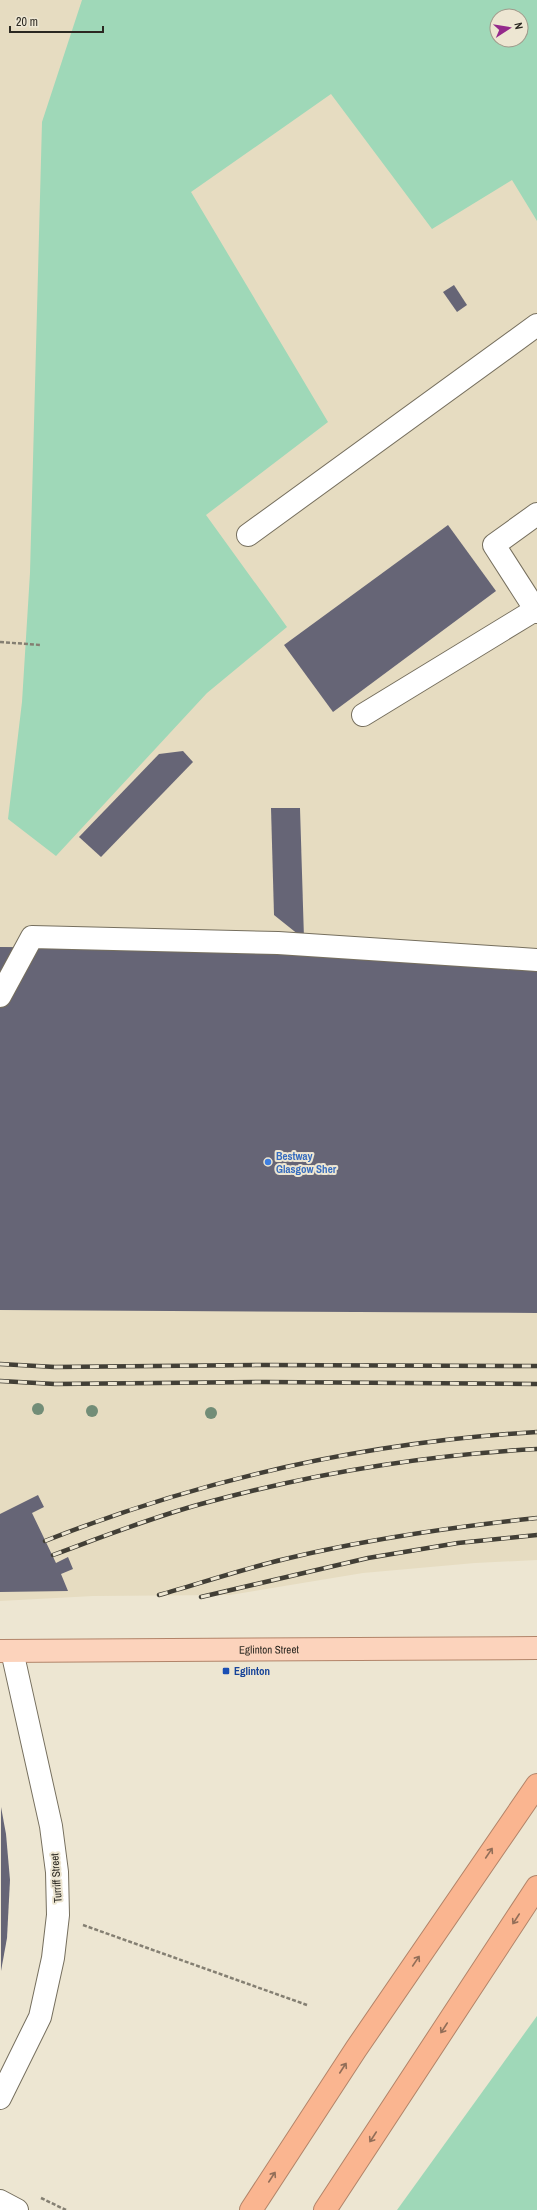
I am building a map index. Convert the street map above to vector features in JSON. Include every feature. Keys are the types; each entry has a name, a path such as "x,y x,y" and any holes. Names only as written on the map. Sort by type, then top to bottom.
{"highway":[{"path":"251,2210 356,2049 537,1785"},
{"path":"325,2210 537,1887"}],"main road":[{"name":"Eglinton Street","path":"6,1651 537,1648"}],"street":[{"path":"248,535 537,325"},
{"path":"363,715 536,611 494,545 537,514"},
{"path":"0,996 32,937 278,943 537,960"},
{"name":"Turriff Street","path":"0,2098 40,2017 53,1958 58,1916 57,1872 51,1826 6,1651"},
{"path":"0,2201 17,2210"}],"path":[{"path":"0,642 41,645"},
{"path":"58,1916 307,2005"}],"shaded area":[{"path":"0,0 537,0 537,1560 475,1563 363,1573 230,1595 93,1596 0,1601"}],"green space":[{"path":"82,0 537,0 537,221 512,180 432,229 331,94 191,192 328,422 206,515 287,627 207,693 56,856 8,819 22,702 30,573 42,122"},
{"path":"537,2016 537,2210 397,2210"}],"building":[{"path":"454,285 467,305 457,312 443,292"},
{"path":"448,525 496,591 333,712 284,645"},
{"path":"183,751 193,762 101,857 79,837 159,754"},
{"path":"271,808 300,808 304,939 274,915"},
{"name":"Bestway Glasgow Sher","path":"0,947 537,950 537,1313 0,1310"},
{"path":"38,1495 44,1507 32,1513 56,1563 68,1557 73,1569 61,1574 68,1591 0,1592 0,1514"},
{"path":"1,1807 6,1834 10,1880 7,1938 1,1971"}],"railway":[{"path":"0,1364 55,1367 266,1365 537,1366"},
{"path":"0,1381 55,1384 266,1382 537,1384"},
{"path":"45,1541 164,1499 286,1467 411,1445 474,1437 537,1432"},
{"path":"53,1555 163,1515 242,1493 325,1475 410,1461 537,1449"},
{"path":"159,1595 269,1563 347,1545 473,1525 537,1518"},
{"path":"201,1597 368,1558 458,1543 537,1535"}],"place":[{"name":"Bestway Glasgow Sher","path":"268,1162"},
{"name":"Eglinton","path":"226,1671"}]}
